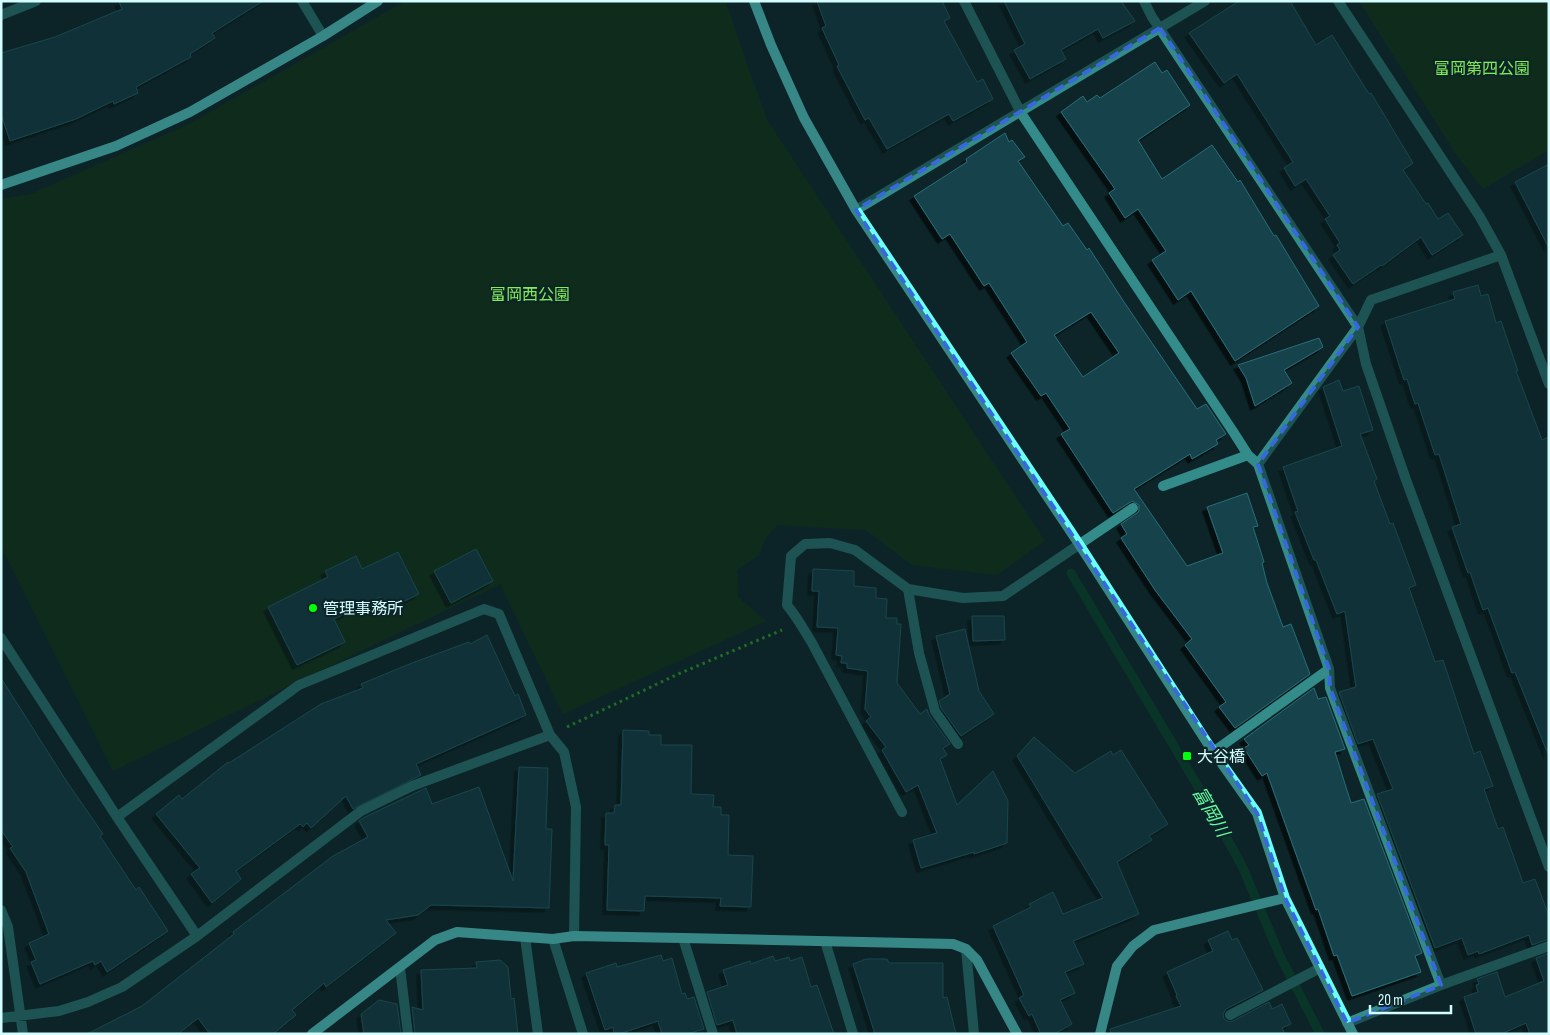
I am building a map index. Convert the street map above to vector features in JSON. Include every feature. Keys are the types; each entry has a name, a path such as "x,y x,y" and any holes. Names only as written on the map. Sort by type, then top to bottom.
{"street":[{"path":"1,15 36,1"},
{"path":"302,1 323,36"},
{"path":"1,184 116,146 190,112 323,36 378,1"},
{"path":"754,1 771,45 804,118 856,210 1079,544 1213,752 1257,813 1285,898 1353,1034"},
{"path":"964,1 1021,113 1248,455 1258,464 1329,669 1330,688 1441,985"},
{"path":"1144,1 1358,328 1366,364 1405,477 1549,867"},
{"path":"856,210 1206,1"},
{"path":"1338,1 1480,217 1501,255 1549,384"},
{"path":"1258,464 1358,328 1371,300 1501,255"},
{"path":"1162,486 1248,455"},
{"path":"902,812 812,643 797,617 786,605 791,556 805,544 830,543 855,550 908,589 962,598 1003,596 1133,508"},
{"path":"908,589 919,653 934,712 958,744"},
{"path":"117,817 299,685 484,609 500,614 550,735 564,752 576,807 574,936"},
{"path":"1,638 197,936"},
{"path":"1213,752 1329,669"},
{"path":"1,1018 58,1011 88,1002 122,987 197,936 361,811 412,786 550,735"},
{"path":"1100,1034 1117,966 1133,946 1154,930 1285,898"},
{"path":"1,910 8,927 22,1016 23,1034"},
{"path":"312,1034 435,940 457,932 553,939 574,936 953,944 966,949 977,960 1017,1034"},
{"path":"525,937 538,1034"},
{"path":"682,938 713,1034"},
{"path":"553,939 583,1034"},
{"path":"825,941 853,1034"},
{"path":"1347,1023 1441,985 1549,946"},
{"path":"966,949 974,1034"},
{"path":"400,968 408,1034"},
{"path":"1230,1015 1320,968"}],"path":[{"path":"550,735 676,675 799,622"}],"highlighted area":[{"path":"1160,28 1358,327 1258,464 1329,669 1330,688 1441,985 1347,1023 1285,898 1257,813 856,210"}],"green space":[{"name":"富岡西公園","path":"406,1 725,1 767,120 1045,541 997,575 912,565 866,530 777,525 766,538 759,555 737,570 738,597 766,621 563,714 500,584 113,771 1,546 1,199 31,194 189,124"},
{"name":"富岡第四公園","path":"1362,1 1549,1 1549,150 1483,189 1458,157 1360,3"}],"building":[{"path":"119,1 263,1 212,33 215,38 190,54 191,57 136,87 138,93 114,104 113,101 76,119 10,141 1,114 1,53 55,37 122,9"},
{"path":"817,1 942,1 950,18 944,21 977,82 983,79 993,99 953,121 949,114 887,149 869,118 865,120 837,66 839,65 822,28 826,26"},
{"path":"1004,1 1121,1 1135,21 1103,38 1098,29 1061,50 1066,59 1030,79 1014,50 1025,44"},
{"path":"1239,1 1290,1 1316,45 1332,35 1369,94 1371,93 1413,163 1403,170 1438,219 1448,213 1463,235 1432,255 1421,237 1382,266 1353,284 1333,255 1340,250 1337,245 1340,243 1325,219 1330,216 1306,179 1295,186 1284,168 1293,162 1237,74 1224,83 1189,33"},
{"path":"1155,62 1162,73 1167,70 1190,105 1138,140 1162,179 1212,145 1238,182 1240,180 1319,306 1235,361 1191,291 1178,300 1152,260 1166,251 1138,209 1125,218 1109,193 1115,189 1061,112 1083,96 1087,102 1097,95 1100,98"},
{"path":"1005,133 1009,142 1012,140 1025,157 1018,161 1063,226 1068,223 1087,250 1089,248 1197,409 1206,404 1226,434 1216,440 1218,444 1192,459 1190,454 1134,489 1187,566 1223,553 1207,507 1247,493 1258,526 1253,527 1264,562 1262,563 1267,583 1283,627 1291,624 1310,674 1235,728 1219,707 1226,702 1185,645 1192,639 1155,590 1121,538 1127,534 1121,524 1139,511 1139,505 1132,501 1113,513 1061,434 1070,429 1046,393 1041,396 1011,353 1027,342 989,283 984,286 950,234 942,239 914,196 967,162 966,159","holes":["1091,312 1119,353 1083,377 1054,335"]},
{"path":"1549,164 1549,248 1515,182"},
{"path":"1478,285 1481,296 1488,294 1496,323 1501,321 1518,371 1516,371 1542,440 1549,437 1548,754 1515,672 1512,673 1488,608 1483,610 1470,572 1468,573 1452,527 1461,524 1439,454 1435,455 1418,403 1415,404 1407,379 1404,380 1385,321 1455,299 1453,292"},
{"path":"1319,338 1323,347 1284,370 1292,383 1255,406 1246,378 1238,365"},
{"path":"1339,380 1343,391 1359,386 1373,430 1360,434 1377,479 1374,481 1390,524 1393,523 1416,585 1409,588 1435,662 1443,660 1474,754 1480,751 1493,786 1484,789 1498,829 1503,827 1523,883 1535,879 1549,916 1549,939 1532,945 1529,935 1479,954 1478,951 1468,955 1462,938 1435,948 1377,794 1393,789 1373,739 1358,744 1339,692 1356,687 1345,611 1337,614 1295,512 1298,511 1283,467 1342,446 1323,387"},
{"path":"476,549 493,581 451,603 434,571"},
{"name":"管理事務所","path":"398,552 419,594 386,610 380,597 334,619 345,642 297,665 268,607 328,577 325,571 356,556 362,569"},
{"path":"813,569 854,571 854,586 876,588 876,598 887,599 886,618 897,618 897,624 901,624 897,683 920,714 927,709 929,715 950,744 943,748 947,755 940,759 957,805 993,771 1008,801 1007,843 921,868 913,840 937,833 918,785 906,792 882,750 886,747 866,721 871,717 865,709 868,671 847,668 847,663 841,663 842,656 836,655 838,628 817,627 819,591 812,591"},
{"path":"972,616 1004,616 1005,640 973,641"},
{"path":"965,629 979,691 994,714 961,736 941,708 939,701 950,694 936,636"},
{"path":"487,635 515,696 518,694 526,715 416,764 421,775 353,809 346,796 311,828 307,823 303,827 300,824 236,871 241,879 212,903 191,874 200,868 156,814 179,795 182,799 228,762 321,704 363,688 361,684 469,642 470,644"},
{"path":"1,678 65,779 103,834 100,836 136,890 139,887 168,931 107,972 101,961 95,965 93,961 40,984 31,962 36,960 29,943 49,934 26,872 10,848 13,847 1,830"},
{"path":"1314,688 1318,699 1326,697 1345,749 1335,752 1351,803 1364,799 1422,953 1415,956 1421,972 1352,996 1337,955 1334,956 1318,909 1316,910 1267,773 1262,776 1244,748 1249,745 1244,739"},
{"path":"623,730 649,731 649,735 661,735 661,745 692,745 691,794 714,795 713,807 721,807 721,815 729,815 728,855 753,856 751,907 720,906 721,898 645,896 644,911 607,910 609,845 605,845 606,813 614,813 615,805 621,805"},
{"path":"1034,737 1075,773 1111,751 1113,755 1121,750 1168,824 1149,836 1152,840 1117,862 1139,914 1073,941 1084,964 1065,972 1075,993 1060,1000 1072,1024 1054,1034 1041,1034 1032,1014 1029,1016 1019,998 1024,995 993,926 1031,907 1029,904 1053,892 1063,914 1103,898 1017,756"},
{"path":"519,767 548,768 546,829 552,829 549,908 431,905 418,915 386,920 396,933 326,987 324,983 292,1010 296,1015 273,1034 210,1034 198,1018 178,1034 87,1034 142,1006 234,934 233,932 333,856 368,837 359,821 426,788 432,804 479,787 513,881"},
{"path":"1228,931 1232,940 1237,938 1263,990 1226,1009 1223,1014 1224,1019 1229,1022 1233,1021 1269,1002 1272,1009 1282,1004 1291,1024 1282,1028 1285,1034 1111,1034 1110,1029 1181,1006 1167,972 1213,951 1208,940"},
{"path":"1549,953 1549,1034 1530,1034 1526,1023 1501,1034 1476,1034 1464,997 1478,992 1476,985 1479,984 1477,979 1497,972 1505,997 1544,981 1536,958"},
{"path":"661,955 663,961 672,958 682,994 685,993 687,999 694,997 704,1029 687,1034 662,1034 658,1021 619,1034 614,1034 613,1027 605,1030 586,973 616,963 617,967"},
{"path":"773,956 775,961 789,957 790,961 802,957 811,987 817,985 834,1034 737,1034 733,1020 717,1025 707,992 728,985 723,970 750,961 751,964"},
{"path":"866,959 887,959 889,963 943,963 943,998 947,997 956,1034 875,1034 853,964"},
{"path":"500,960 508,967 511,999 514,998 518,1034 415,1034 412,1007 423,1010 421,970 477,968 476,962"},
{"path":"379,1000 397,1004 401,1034 364,1034 361,1014"}],"waterway":[{"name":"富岡川","path":"1071,573 1206,800 1243,868 1279,954 1320,1034"}],"place":[{"name":"管理事務所","path":"313,608"},
{"name":"大谷橋","path":"1187,756"}]}
